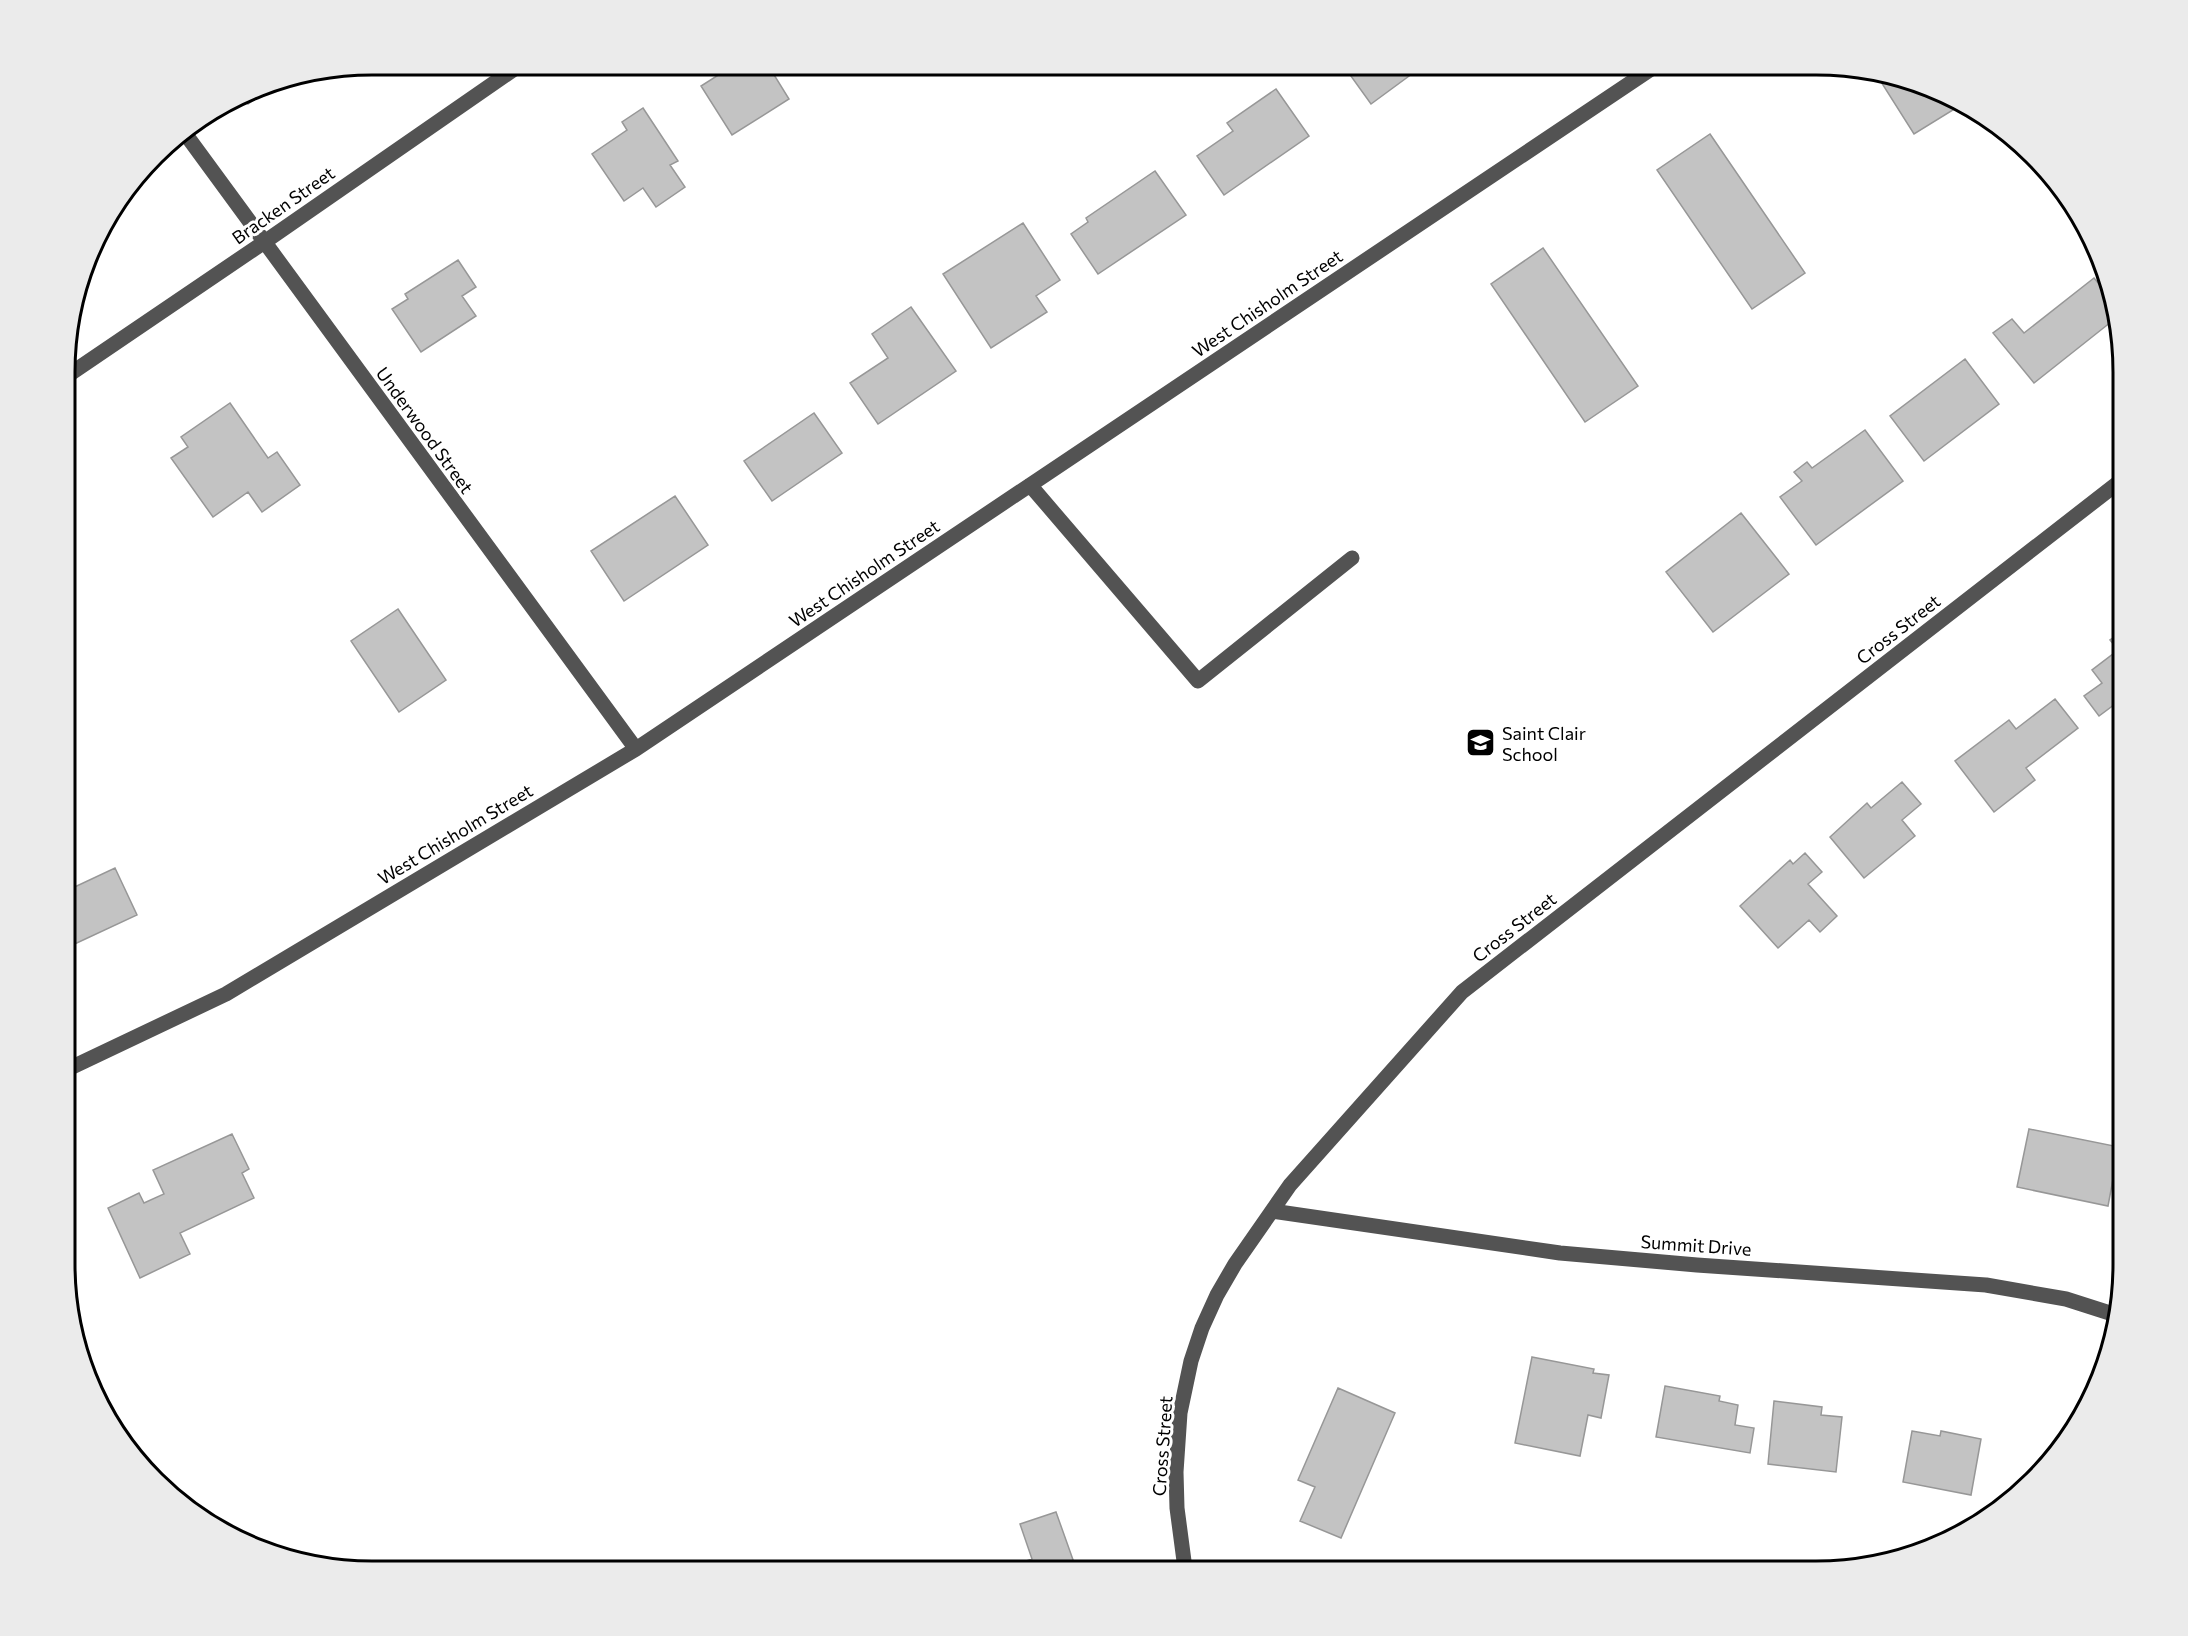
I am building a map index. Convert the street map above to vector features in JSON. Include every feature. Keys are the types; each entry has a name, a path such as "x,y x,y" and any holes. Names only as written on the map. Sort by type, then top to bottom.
{"street":[{"name":"Bracken Street","path":"75,371 504,75"},
{"name":"West Chisholm Street","path":"75,1066 226,994 636,749 1642,75"},
{"name":"Underwood Street","path":"188,138 636,749"},
{"path":"1030,485 1198,681 1352,558"},
{"name":"Cross Street","path":"1184,1561 1177,1508 1176,1472 1180,1413 1191,1361 1202,1328 1217,1295 1235,1264 1290,1185 1462,992 2113,487"},
{"name":"Summit Drive","path":"1272,1211 1560,1253 1986,1285 2066,1299 2108,1313"}],"building":[{"path":"718,75 774,75 789,99 732,135 701,86"},
{"path":"1350,75 1410,75 1371,104"},
{"path":"1881,83 1930,98 1954,110 1914,134"},
{"path":"1276,89 1309,136 1224,195 1197,156 1233,131 1227,123"},
{"path":"643,108 678,161 670,165 685,187 656,207 643,188 624,201 592,154 627,130 622,122"},
{"path":"1710,134 1805,273 1752,309 1657,170"},
{"path":"1155,171 1186,215 1098,274 1071,234 1088,222 1086,218"},
{"path":"1023,223 1060,280 1036,296 1047,312 991,348 943,274"},
{"path":"1543,248 1638,386 1585,422 1491,284"},
{"path":"458,260 476,287 462,296 476,316 421,352 392,309 408,299 405,294"},
{"path":"2094,278 2100,285 2109,324 2034,383 1993,333 2012,319 2024,333"},
{"path":"911,307 956,371 878,424 850,383 888,358 872,334"},
{"path":"1965,359 1999,404 1924,461 1890,416"},
{"path":"230,403 268,458 277,452 300,485 262,512 248,492 213,517 171,458 188,447 181,437"},
{"path":"814,413 842,453 772,501 744,461"},
{"path":"1865,430 1903,481 1816,545 1780,497 1802,481 1794,472 1807,462 1812,468"},
{"path":"675,496 708,545 624,601 591,551"},
{"path":"1741,513 1789,574 1713,632 1666,572"},
{"path":"398,609 446,680 399,712 351,641"},
{"path":"2113,654 2113,706 2099,716 2084,696 2102,683 2092,670"},
{"path":"2055,699 2078,728 2026,768 2035,780 1994,812 1955,761 2009,720 2016,729"},
{"path":"1902,782 1921,804 1902,820 1915,836 1864,878 1830,837 1867,803 1871,808"},
{"path":"1805,853 1822,872 1808,884 1837,916 1820,932 1809,920 1778,948 1740,906 1790,860 1793,864"},
{"path":"115,868 137,915 75,944 75,887"},
{"path":"2029,1129 2113,1146 2113,1179 2108,1206 2017,1187"},
{"path":"232,1134 249,1169 242,1173 254,1198 180,1233 190,1254 140,1278 108,1208 139,1193 144,1203 164,1194 153,1170"},
{"path":"1532,1357 1594,1369 1593,1373 1609,1375 1601,1418 1588,1415 1580,1456 1515,1443"},
{"path":"1665,1386 1720,1396 1719,1401 1738,1405 1735,1425 1754,1428 1750,1453 1656,1437"},
{"path":"1338,1388 1395,1413 1341,1538 1300,1521 1315,1487 1298,1480"},
{"path":"1774,1401 1822,1407 1821,1415 1842,1417 1836,1472 1768,1464"},
{"path":"1912,1431 1940,1436 1941,1431 1981,1439 1971,1495 1903,1482"},
{"path":"1056,1512 1073,1561 1026,1561 1032,1559 1020,1524"}],"place":[{"name":"Saint Clair School","path":"1481,743"}]}
